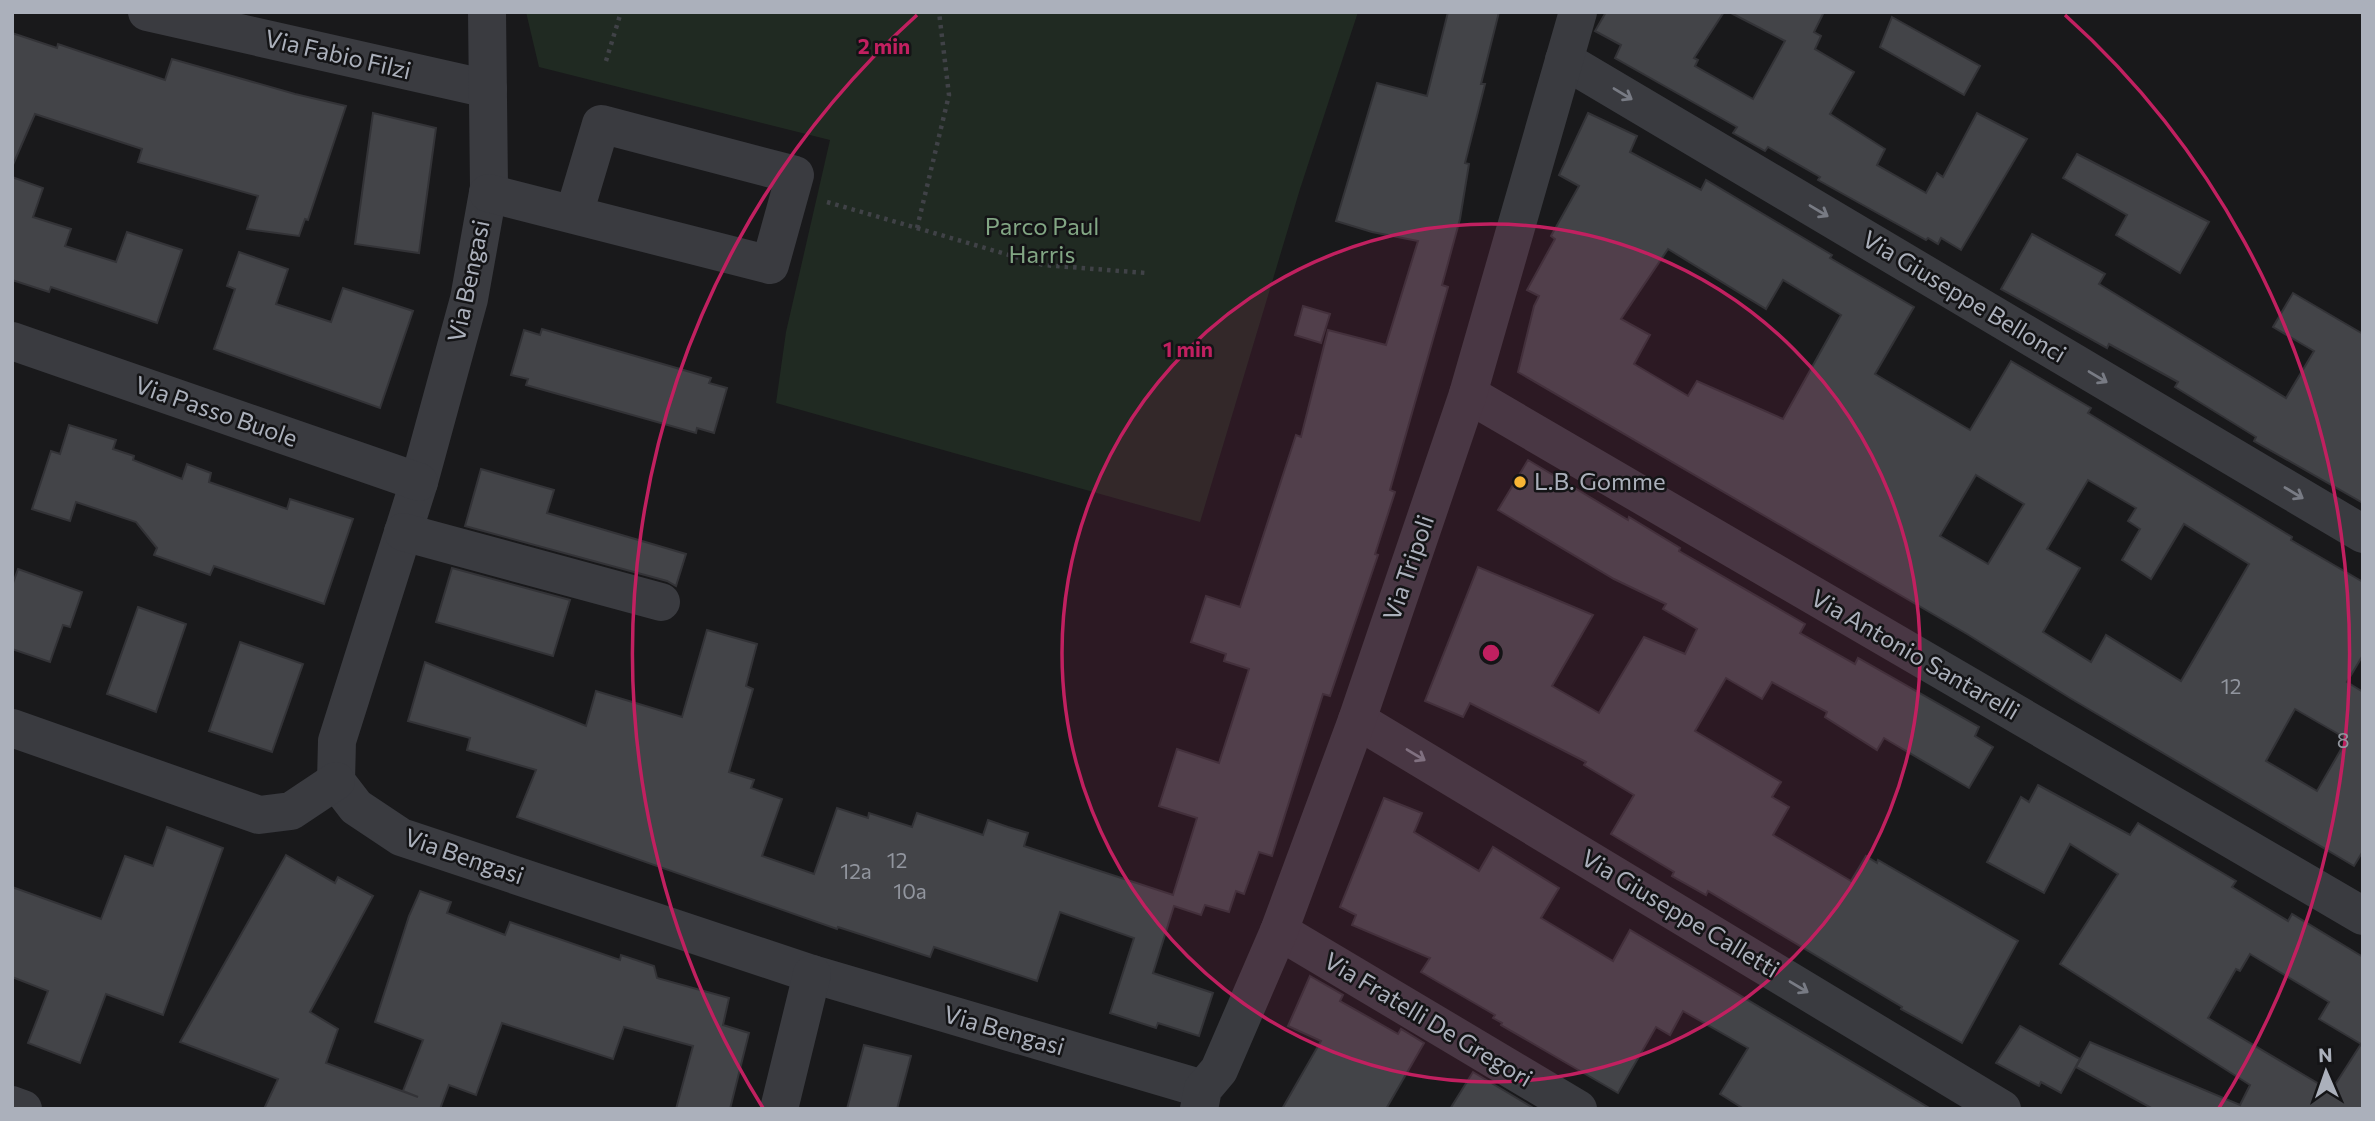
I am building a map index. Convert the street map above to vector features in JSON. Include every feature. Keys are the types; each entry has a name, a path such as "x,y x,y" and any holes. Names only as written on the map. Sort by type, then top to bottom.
{"street":[{"name":"Via Fabio Filzi","path":"148,12 488,89"},
{"name":"Via Bengasi","path":"487,12 488,192 469,299 419,482 337,741 336,781 356,807 401,837 812,974 1201,1099"},
{"name":"Via Tripoli","path":"1201,1099 1219,1070 1279,931 1357,720 1468,394 1578,12"},
{"name":"Via Giuseppe Bellonci","path":"1564,60 2363,534"},
{"path":"488,192 770,265 794,175 601,124 574,214"},
{"name":"Via Passo Buole","path":"12,341 419,482"},
{"name":"Via Antonio Santarelli","path":"1468,394 2363,916"},
{"path":"403,531 661,602"},
{"name":"Via Giuseppe Calletti","path":"1357,720 2002,1109"},
{"path":"12,728 260,815 291,811 336,781"},
{"name":"Via Fratelli De Gregori","path":"1279,931 1578,1109"},
{"path":"779,1109 812,974"},
{"path":"12,1105 23,1109"}],"path":[{"path":"606,61 621,12"},
{"path":"917,228 948,95 939,12"},
{"path":"790,194 841,206 1043,265 1146,273"}],"green space":[{"name":"Parco Paul Harris","path":"526,12 1358,12 1300,189 1200,522 776,403 786,332 830,140 539,67"}],"building":[{"path":"1448,12 1499,12 1481,84 1485,84 1465,163 1469,164 1460,219 1442,285 1448,287 1390,490 1395,492 1375,554 1378,555 1330,696 1323,694 1272,856 1259,852 1244,894 1236,891 1229,912 1205,905 1201,915 1174,906 1153,973 1213,993 1199,1036 1158,1023 1156,1028 1110,1013 1134,938 1060,912 1037,981 934,947 930,957 838,927 837,929 517,817 536,770 467,750 470,738 408,721 425,662 586,726 596,691 682,717 707,630 757,644 746,686 753,689 729,772 754,780 751,788 782,799 762,856 814,874 837,808 868,818 869,813 912,827 917,813 983,835 988,820 1028,833 1024,846 1173,895 1197,818 1159,806 1177,749 1219,763 1249,669 1224,661 1226,654 1191,642 1206,596 1240,607 1296,435 1301,437 1328,330 1386,345 1418,241 1372,232 1336,221 1377,83 1427,96"},
{"path":"1606,12 1724,12 1694,58 1698,60 1695,66 1753,99 1785,41 1729,12 1824,12 1814,32 1821,36 1815,49 1854,72 1830,114 1885,149 1877,165 1926,193 1937,173 1943,177 1977,113 2027,139 1961,250 1941,238 1938,244 1928,238 1926,240 1818,180 1820,177 1768,147 1765,151 1733,133 1737,127 1615,58 1621,45 1595,31"},
{"path":"1892,17 1980,66 1964,95 1880,47"},
{"path":"12,33 57,48 58,44 165,80 172,59 346,106 308,220 305,219 299,236 247,229 258,196 138,162 142,149 35,114 12,167"},
{"path":"373,113 436,128 419,253 355,244"},
{"path":"1588,113 1637,136 1630,152 1701,190 1706,180 1914,307 1875,374 1970,430 2011,361 2091,408 2088,413 2363,582 2363,655 2347,682 2363,692 2363,851 2354,866 1967,634 1518,372 1534,306 1539,296 1527,290 1555,239 1551,236 1579,186 1559,175","holes":["1668,249 1766,309 1783,280 1841,315 1783,419 1697,381 1688,396 1634,364 1650,335 1621,319","1976,475 2024,504 1988,564 1940,536","2088,480 2136,508 2128,521 2140,529 2122,560 2151,579 2184,524 2249,564 2181,681 2106,635 2091,662 2043,632 2080,568 2047,549","2295,709 2347,739 2317,791 2266,761"]},
{"path":"2077,154 2209,222 2180,273 2116,235 2127,215 2063,178"},
{"path":"12,177 43,188 33,217 71,229 65,246 116,262 127,232 182,250 157,323 51,287 49,292 12,280"},
{"path":"2032,234 2105,274 2099,284 2286,398 2314,351 2273,327 2293,293 2363,334 2363,503 2254,441 2256,437 2175,387 2178,382 2109,344 2107,348 2001,289"},
{"path":"239,252 288,269 276,304 331,322 343,288 413,311 380,408 214,349 235,289 227,286"},
{"path":"1303,306 1330,314 1321,343 1295,335"},
{"path":"542,329 711,378 709,383 727,388 714,433 697,428 696,433 526,385 528,379 511,375 524,330 540,335"},
{"path":"69,425 116,440 113,449 134,456 133,460 182,479 187,464 211,473 209,482 287,509 290,499 353,519 324,604 214,566 210,575 154,555 157,548 136,522 76,502 70,521 32,509 51,451 60,454"},
{"path":"1528,460 1628,520 1629,517 1680,548 1679,551 1805,624 1800,633 1855,664 1858,658 1979,727 1975,736 1993,747 1969,788 1884,738 1877,750 1825,717 1827,712 1772,682 1762,699 1726,678 1695,731 1781,782 1772,797 1789,807 1773,835 1851,881 1866,856 1877,863 1878,860 2018,941 1962,1043 1901,1009 1902,1007 1708,891 1706,895 1672,876 1674,872 1611,834 1634,795 1584,765 1586,762 1470,703 1463,717 1425,701 1478,567 1593,615 1552,686 1599,713 1644,637 1685,654 1697,629 1663,609 1666,604 1614,579 1498,510"},
{"path":"481,469 554,490 547,513 686,554 676,586 667,581 465,526"},
{"path":"452,568 570,600 553,656 436,622"},
{"path":"18,569 82,592 70,627 63,625 50,662 12,649 12,586"},
{"path":"138,607 186,624 156,712 107,694"},
{"path":"240,642 303,664 272,752 209,731"},
{"path":"2038,785 2130,835 2138,823 2236,881 2232,887 2288,921 2292,914 2363,957 2363,1109 2153,1109 2076,1067 2090,1042 2240,1105 2250,1085 2060,964 2118,874 2070,844 2044,893 1987,862 2021,797 2029,802","holes":["2250,954 2329,1002 2319,1019 2361,1044 2331,1091 2208,1018 2236,969 2240,971"]},
{"path":"1384,798 1422,813 1414,832 1479,871 1493,847 1559,888 1541,918 1613,961 1630,930 1931,1109 1744,1109 1720,1094 1748,1048 1683,1011 1670,1035 1656,1027 1618,1093 1501,1025 1502,1023 1493,1018 1495,1015 1421,972 1430,958 1352,925 1356,915 1340,907"},
{"path":"167,827 223,848 163,1015 106,994 80,1063 28,1043 48,991 12,977 12,887 101,919 125,856 153,866"},
{"path":"286,855 335,883 338,877 373,896 310,1012 338,1029 326,1063 418,1097 403,1091 423,1040 375,1022 409,916 420,891 451,902 447,913 505,935 510,922 620,960 621,955 654,966 657,978 729,998 723,1025 749,1033 730,1109 676,1109 693,1046 624,1027 613,1059 502,1023 476,1095 449,1085 440,1109 264,1109 278,1079 180,1042"},
{"path":"1310,976 1343,995 1340,1001 1398,1034 1401,1029 1424,1043 1386,1109 1282,1109 1321,1041 1288,1026"},
{"path":"2020,1026 2080,1059 2061,1093 2041,1082 2039,1086 1996,1063"},
{"path":"864,1045 911,1056 897,1109 847,1109"},
{"path":"1473,1072 1535,1109 1450,1109"}],"place":[{"name":"L.B. Gomme","path":"1520,482"}]}
